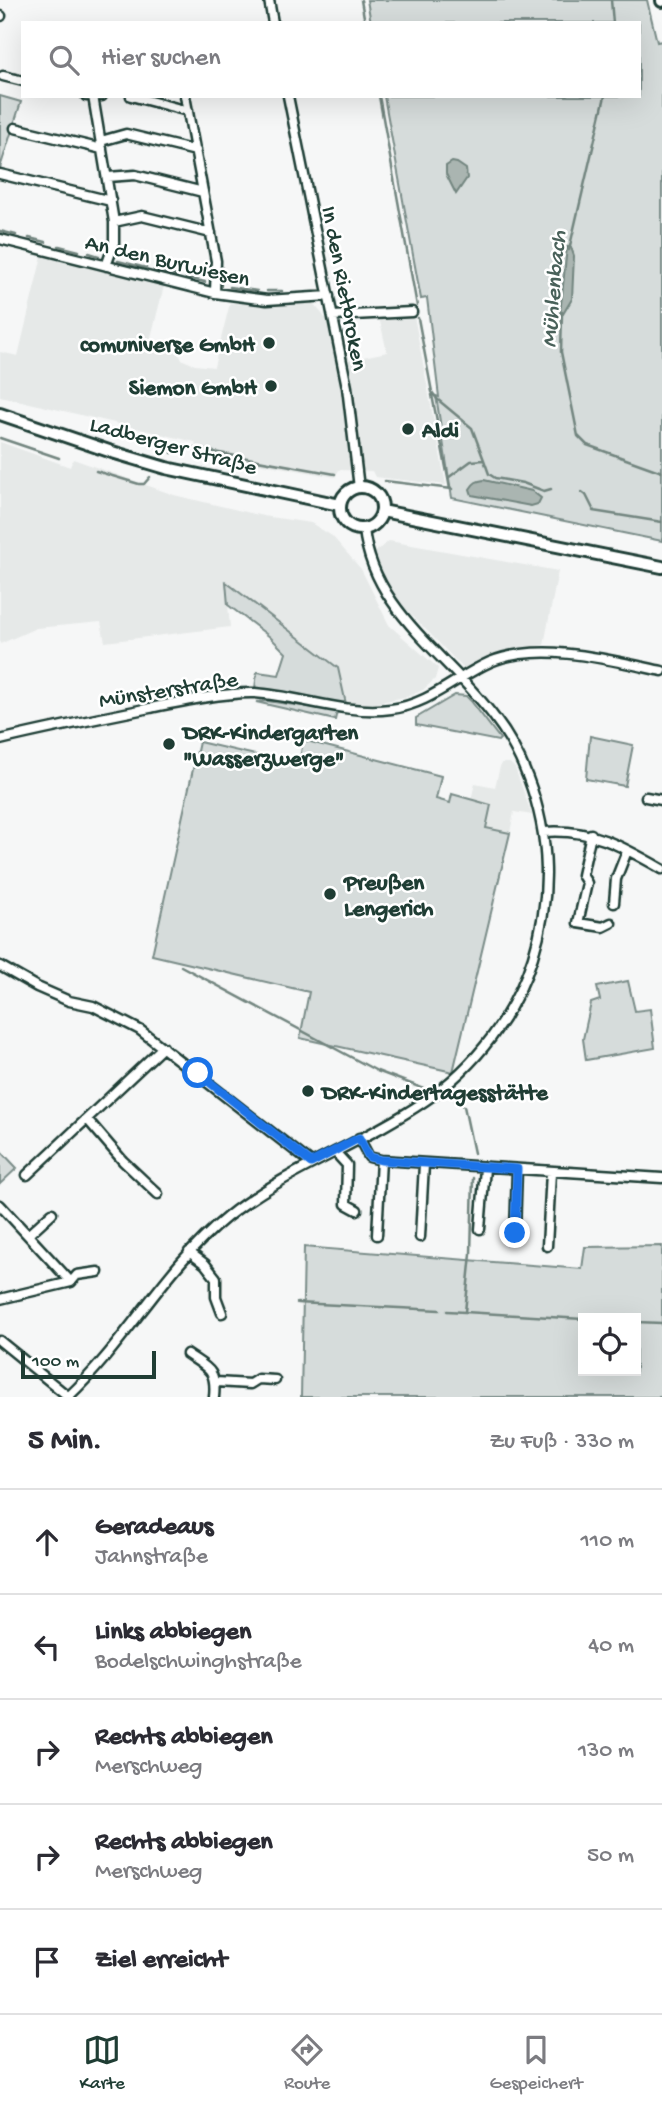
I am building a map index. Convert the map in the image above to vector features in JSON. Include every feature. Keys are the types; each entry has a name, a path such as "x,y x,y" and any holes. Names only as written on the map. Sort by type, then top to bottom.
{"main road":[{"name":"Ladberger Straße","path":"0,414 166,468 340,505"},
{"path":"359,488 376,494 382,510 374,525 364,529 351,527 340,512 340,505 347,493 359,488"},
{"path":"382,510 662,567"}],"street":[{"path":"269,0 273,21"},
{"path":"3,76 21,80"},
{"path":"94,98 114,222 114,244 106,266"},
{"path":"139,98 188,111"},
{"path":"185,98 211,233 217,276 215,293"},
{"name":"In den Rietbroken","path":"288,98 347,387 359,488"},
{"path":"15,128 101,145 126,134 196,151"},
{"path":"0,174 111,201"},
{"path":"108,177 135,175 203,192"},
{"path":"114,222 142,216 211,233"},
{"name":"An den Burwiesen","path":"0,239 215,293 267,300 329,296"},
{"path":"333,316 412,312"},
{"path":"0,1341 69,1397 92,1372 167,1276 228,1216 311,1163 424,1102 455,1078 490,1041 512,1009 540,937 546,885 543,832 528,779 519,757 496,719 383,591 369,560 364,529"},
{"name":"Münsterstraße","path":"0,740 185,701 254,693 346,709 392,709 409,706 437,694 491,661 536,651 588,657 662,671"},
{"path":"646,797 662,800"},
{"path":"543,832 571,831 591,834 607,839 662,869"},
{"path":"591,834 582,876 587,883 578,923 603,927 611,923"},
{"path":"614,903 616,879 627,851"},
{"path":"0,966 37,987 116,1016 163,1047 311,1163"},
{"path":"27,1175 163,1047"},
{"path":"87,1119 123,1161 158,1194"},
{"path":"359,1138 369,1157 381,1160 662,1178"},
{"path":"335,1152 347,1165 346,1204 357,1210"},
{"path":"377,1235 381,1160"},
{"path":"420,1237 424,1164"},
{"path":"480,1229 485,1168"},
{"path":"515,1233 517,1169"},
{"path":"547,1246 551,1172"},
{"path":"0,1205 71,1282"},
{"path":"29,1234 52,1213"},
{"path":"189,1252 205,1264 216,1278 216,1297 222,1314"},
{"path":"0,1299 71,1282 77,1275 98,1272"},
{"path":"187,1354 212,1372 216,1382 214,1397"},
{"path":"216,1382 250,1384 258,1379 275,1380"}],"shaded area":[{"path":"367,0 647,0 657,42 662,41 662,541 452,498 436,396 439,397 427,298 421,299 384,98 641,98 641,21 371,21"},
{"path":"0,96 21,102 0,168"},
{"path":"452,162 466,169 467,178 456,194 446,174 446,166"},
{"path":"567,247 571,247 574,256 572,299 563,314 560,314"},
{"path":"42,256 164,286 149,345 177,352 183,360 195,365 214,367 230,303 313,303 328,321 341,324 349,360 387,352 379,317 414,316 446,485 375,477 372,471 339,470 335,477 197,452 195,442 0,396 0,352 18,356"},
{"path":"0,442 70,467 73,459 174,495 263,516 311,523 332,536 361,569 389,625 438,668 435,679 423,690 409,696 377,703 346,704 338,667 226,582 230,627 105,642 101,622 36,628 0,644"},
{"path":"484,480 532,491 541,498 538,504 531,506 472,495 470,489 473,485"},
{"path":"389,541 558,571 544,645 490,656 465,670 400,603 381,574 374,553"},
{"path":"226,582 338,668 346,704 255,689 257,672 279,675 286,653 270,637 228,605"},
{"path":"455,695 466,696 471,701 500,739 498,741 416,725 416,718"},
{"path":"267,701 337,711 335,720 256,702"},
{"path":"590,736 633,745 625,786 586,779"},
{"name":"Preußen Lengerich","path":"303,740 441,776 436,799 450,803 452,794 491,805 486,828 510,833 453,1072 300,1038 309,992 152,955 199,742 299,765"},
{"path":"501,763 510,763 515,768 532,815 514,812 510,833 486,828 488,815 471,800 475,783 495,787"},
{"path":"628,981 635,1011 650,1009 655,1048 586,1060 583,1039 591,1003 600,1000 597,987"},
{"path":"0,1150 17,1168 0,1184"},
{"path":"662,1246 662,1397 301,1397 304,1247 582,1269 585,1247"}],"waterway":[{"path":"361,0 365,21"},
{"name":"Mühlenbach","path":"611,0 613,21"},
{"path":"379,98 417,306"},
{"name":"Mühlenbach","path":"569,250 605,98"},
{"path":"0,231 16,235"},
{"path":"29,238 46,242"},
{"path":"59,246 79,251"},
{"path":"89,253 99,256"},
{"path":"118,261 146,268"},
{"path":"154,270 177,276"},
{"path":"186,278 205,282"},
{"path":"230,287 257,291"},
{"path":"267,291 282,291"},
{"name":"Mühlenbach","path":"562,312 561,352 578,436 587,445 662,472"},
{"path":"418,318 432,392 472,428 484,460"},
{"path":"432,395 448,478"},
{"path":"0,438 59,458"},
{"path":"172,453 178,448 186,447 335,474"},
{"path":"450,489 448,478 471,461 484,460 489,474 495,478 523,483 544,491 551,489"},
{"path":"96,471 139,484 144,484 150,477"},
{"path":"385,481 452,489"},
{"path":"582,492 594,511"},
{"path":"593,511 662,522"},
{"path":"181,966 377,1071 427,1090"},
{"path":"455,1101 464,1106 474,1153"},
{"path":"473,1178 471,1254 465,1312 578,1319"},
{"path":"297,1303 440,1310"},
{"path":"447,1311 465,1312"},
{"path":"641,1322 662,1323"}],"place":[{"name":"comuniverse GmbH","path":"269,343"},
{"name":"Siemon GmbH","path":"271,386"},
{"name":"Aldi","path":"408,429"},
{"name":"DRK-Kindergarten \"Wasserzwerge\"","path":"169,744"},
{"name":"Preußen Lengerich","path":"330,894"},
{"name":"DRK-Kindertagesstätte","path":"308,1091"}],"route":[{"path":"198,1073 311,1163 359,1138 369,1157 381,1160 517,1169 515,1233"}]}
